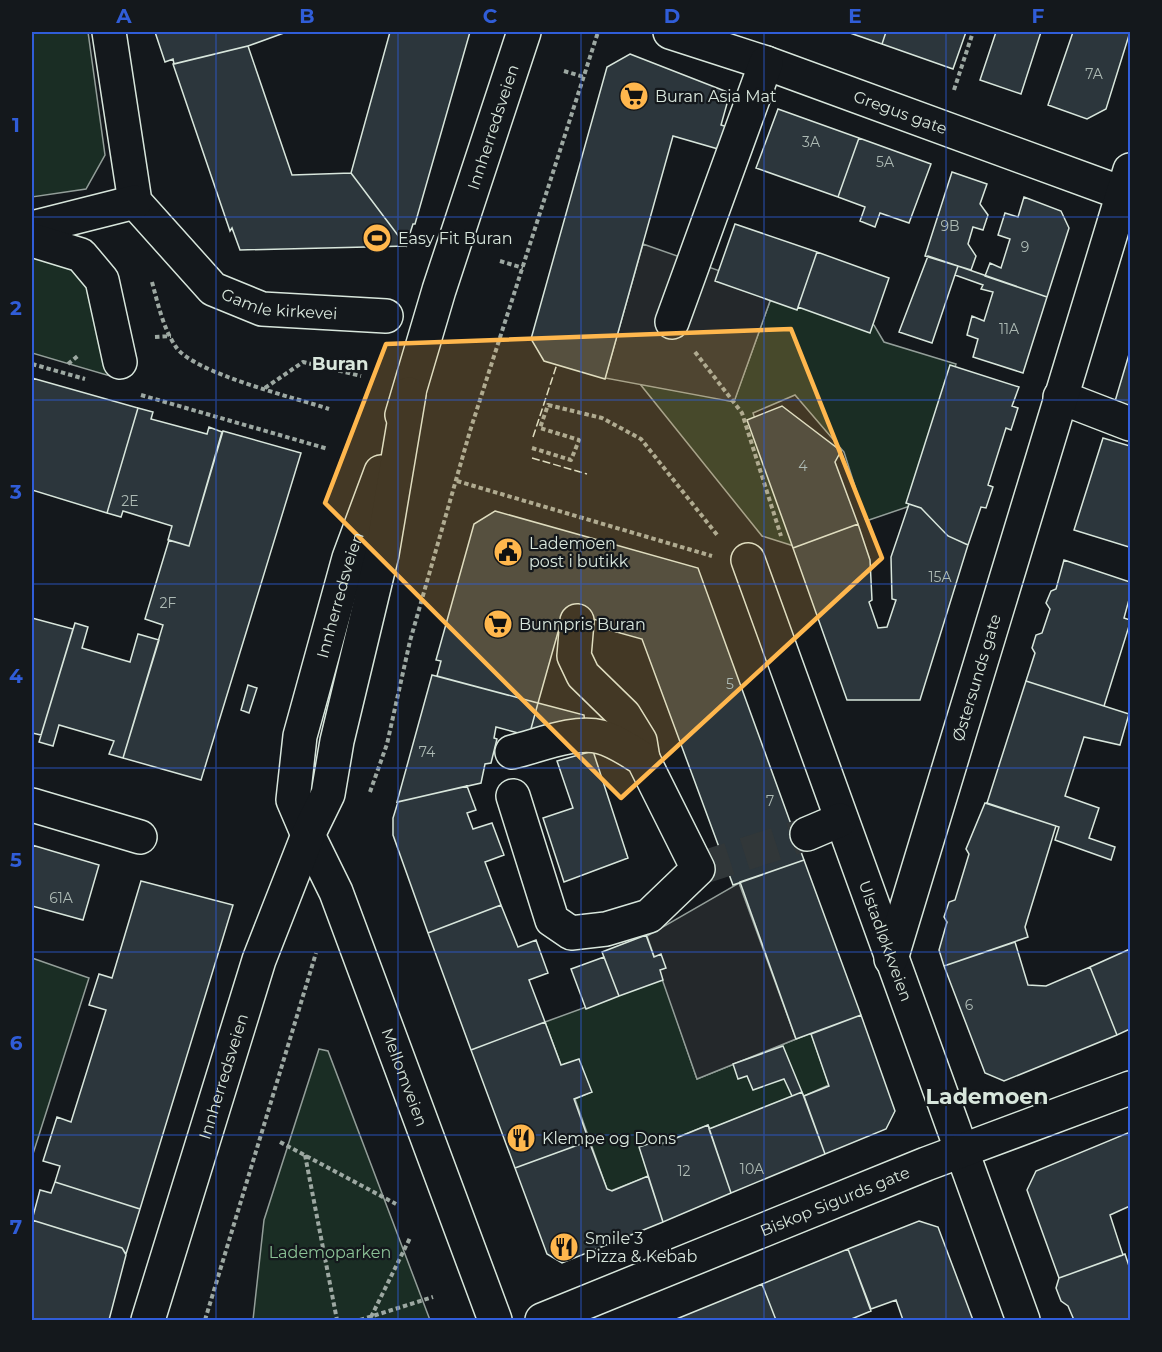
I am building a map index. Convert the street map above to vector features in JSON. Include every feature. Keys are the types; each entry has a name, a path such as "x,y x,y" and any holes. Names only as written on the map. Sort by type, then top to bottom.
{"street":[{"path":"32,228 135,202 109,32"},
{"name":"Innherredsveien","path":"148,1320 259,960 308,835 293,800 300,736 349,558 409,394 439,290 524,32"},
{"name":"Gregus gate","path":"670,32 766,63 942,128 1128,186"},
{"path":"672,322 766,63"},
{"name":"Østersunds gate","path":"891,959 1060,397 1128,186"},
{"name":"Gamle kirkevei","path":"135,202 213,289 262,309 386,316"},
{"path":"32,240 81,255 102,280 120,362"},
{"path":"1060,397 1131,424"},
{"name":"Ulstadløkkveien","path":"748,561 1023,1320"},
{"path":"513,796 552,920 571,933 606,928 649,916 698,869 643,759 640,741 624,715 606,700 583,675 574,656 577,621"},
{"path":"512,752 571,738 600,737 643,759"},
{"path":"32,805 140,837"},
{"path":"807,834 840,820"},
{"name":"Mellomveien","path":"308,835 336,891 495,1320"},
{"name":"Biskop Sigurds gate","path":"542,1320 963,1150 1131,1088"}],"path":[{"path":"367,800 387,744 411,641 505,316 523,268 598,32"},
{"path":"942,128 973,32"},
{"path":"564,71 584,77"},
{"path":"500,261 523,268"},
{"path":"149,273 162,318 177,349 201,367 328,409"},
{"path":"457,481 704,554 748,561 784,546 742,413 672,322"},
{"path":"264,388 303,362 361,376"},
{"path":"32,364 88,380"},
{"path":"134,393 328,449"},
{"path":"532,448 572,460 579,440 540,428 548,405 602,418 641,439 730,551 748,561"},
{"path":"205,1320 336,891"},
{"path":"280,1142 396,1204"},
{"path":"305,1155 337,1320"},
{"path":"371,1317 410,1238"},
{"path":"360,1320 432,1297"}],"highlighted area":[{"path":"791,329 882,558 621,798 325,503 386,344"}],"green space":[{"path":"32,32 88,32 105,155 86,189 32,197"},
{"path":"32,250 76,263 93,286 110,376 32,353"},
{"path":"774,290 874,325 884,342 956,364 913,505 866,521 844,452 795,395 753,413 797,547 762,536 640,384 734,401"},
{"path":"32,958 89,978 32,1157"},
{"path":"663,979 697,1079 811,1033 829,1085 804,1096 802,1093 710,1129 708,1125 641,1152 649,1176 608,1192 575,1099 591,1092 561,1065 545,1022"},
{"name":"Lademoparken","path":"319,1049 328,1051 430,1320 253,1320 264,1220"}],"shaded area":[{"path":"643,244 774,290 734,402 605,378"},
{"path":"739,883 796,1039 697,1079 647,936"}],"building":[{"path":"155,32 284,33 248,46 174,64 173,59 165,62"},
{"path":"390,32 470,32 415,224 413,224 406,246 351,173"},
{"path":"847,32 886,32 882,44"},
{"path":"886,32 966,32 953,69 882,44"},
{"path":"996,32 1041,32 1021,94 980,80"},
{"path":"1073,32 1130,32 1106,109 1087,119 1048,105"},
{"path":"248,46 292,175 351,173 406,246 240,250 232,228 230,231 173,64"},
{"path":"630,54 730,93 721,125 731,128 725,151 673,136 605,379 544,361 531,339 607,67"},
{"path":"778,109 859,138 838,197 756,168"},
{"path":"859,138 931,164 909,223 880,213 875,227 860,221 865,207 838,197"},
{"path":"952,172 987,184 980,204 988,215 983,230 973,227 968,244 976,256 971,270 925,256"},
{"path":"1024,197 1061,211 1069,228 1047,297 985,276 990,263 1001,268 1010,239 998,235 1005,213 1018,217"},
{"path":"735,224 817,252 797,310 715,281"},
{"path":"817,252 889,278 870,333 798,307"},
{"path":"928,256 958,266 932,343 899,332"},
{"path":"958,266 1047,297 1023,373 973,357 978,339 967,335 972,316 984,321 993,292 981,289 983,285 955,275"},
{"path":"1130,351 1130,414 1113,408"},
{"path":"950,365 1019,387 1012,406 1018,408 1011,430 1006,428 988,485 993,487 986,508 981,507 968,545 948,536 921,508 906,503"},
{"path":"32,378 138,408 107,513 32,490"},
{"path":"782,406 841,451 835,462 858,524 793,548 747,420"},
{"path":"138,408 153,412 151,419 207,434 209,427 222,432 189,546 168,540 172,526 123,511 121,517 107,513"},
{"path":"223,431 301,453 201,780 123,758 163,625 145,619 169,540 189,546"},
{"path":"1103,438 1130,446 1129,547 1074,530"},
{"path":"909,504 921,508 948,536 968,545 920,700 847,700 793,548 858,524 870,560 872,600 869,602 878,628 887,627 896,600 892,599 891,557"},
{"path":"495,511 698,568 804,860 733,885 642,639 602,628 604,622 564,611 538,703 437,676 441,661 436,660 474,524"},
{"path":"1064,560 1130,582 1130,596 1124,618 1130,620 1130,623 1104,706 1026,681 1035,653 1032,648 1036,635 1042,633 1050,609 1046,603 1051,591 1056,589"},
{"path":"32,618 73,629 41,735 32,733"},
{"path":"75,623 88,627 82,648 130,662 138,634 159,640 123,758 109,754 114,741 59,725 53,746 39,742"},
{"path":"432,675 538,703 529,736 496,727 494,738 497,739 491,763 485,764 481,783 397,802"},
{"path":"1026,681 1129,714 1120,745 1084,737 1065,796 1099,808 1089,838 1115,847 1111,860 1055,840 1059,827 987,803"},
{"path":"248,685 257,688 249,713 241,710"},
{"path":"538,703 584,715 585,726 529,736"},
{"path":"593,751 628,858 564,882 543,818 573,808 557,761"},
{"path":"467,786 476,810 467,813 473,829 492,823 504,855 485,862 501,905 428,933 393,835 393,818 398,802"},
{"path":"985,803 1056,826 1025,927 1028,937 944,966 939,950 947,922 944,917 949,902 955,900 969,854 966,849"},
{"path":"32,845 99,865 83,920 32,906"},
{"path":"804,860 861,1015 796,1039 740,882"},
{"path":"141,881 233,905 140,1209 55,1182 60,1166 43,1161 57,1117 71,1122 106,1010 89,1005 99,974 112,978"},
{"path":"501,905 518,947 536,940 548,973 529,980 545,1022 471,1050 428,933"},
{"path":"646,935 654,957 661,954 666,968 660,970 663,980 619,996 602,952"},
{"path":"1015,942 1028,985 1046,986 1090,967 1117,1035 1004,1081 985,1073 944,966"},
{"path":"1130,949 1130,1029 1117,1035 1090,967"},
{"path":"604,957 619,996 586,1009 571,969"},
{"path":"861,1015 895,1111 886,1129 825,1154 804,1096 829,1086 811,1034"},
{"path":"545,1022 561,1065 579,1059 592,1092 574,1099 589,1141 515,1168 471,1050"},
{"path":"783,1046 802,1092 792,1096 784,1079 753,1090 747,1076 738,1079 733,1064"},
{"path":"802,1092 825,1154 731,1193 709,1129"},
{"path":"708,1125 731,1193 663,1222 639,1147 657,1141 659,1145"},
{"path":"1130,1132 1130,1206 1110,1215 1123,1255 1059,1278 1027,1190 1036,1171"},
{"path":"589,1141 607,1189 612,1191 648,1176 663,1222 562,1263 547,1254 515,1168"},
{"path":"55,1182 140,1209 126,1254 122,1248 32,1220 40,1190 51,1193"},
{"path":"32,1220 122,1248 126,1255 109,1320 32,1320"},
{"path":"919,1221 938,1227 973,1320 903,1320 896,1300 871,1309 848,1249"},
{"path":"848,1249 871,1311 849,1320 776,1320 762,1284"},
{"path":"1125,1254 1130,1269 1130,1320 1074,1320 1068,1306 1061,1301 1056,1288 1059,1278"},
{"path":"762,1284 776,1320 674,1320"}],"tunnel":[{"path":"698,869 807,834"}],"fence":[{"path":"533,437 557,364"},
{"path":"532,458 587,474"}],"place":[{"name":"Buran Asia Mat","path":"634,96"},
{"name":"Easy Fit Buran","path":"377,238"},
{"name":"Lademoen post i butikk","path":"508,552"},
{"name":"Bunnpris Buran","path":"498,624"},
{"name":"Klempe og Dons","path":"521,1138"},
{"name":"Smile 3 Pizza & Kebab","path":"564,1247"}],"district":[{"name":"Buran","path":"340,364"},
{"name":"Lademoen","path":"987,1096"}]}
